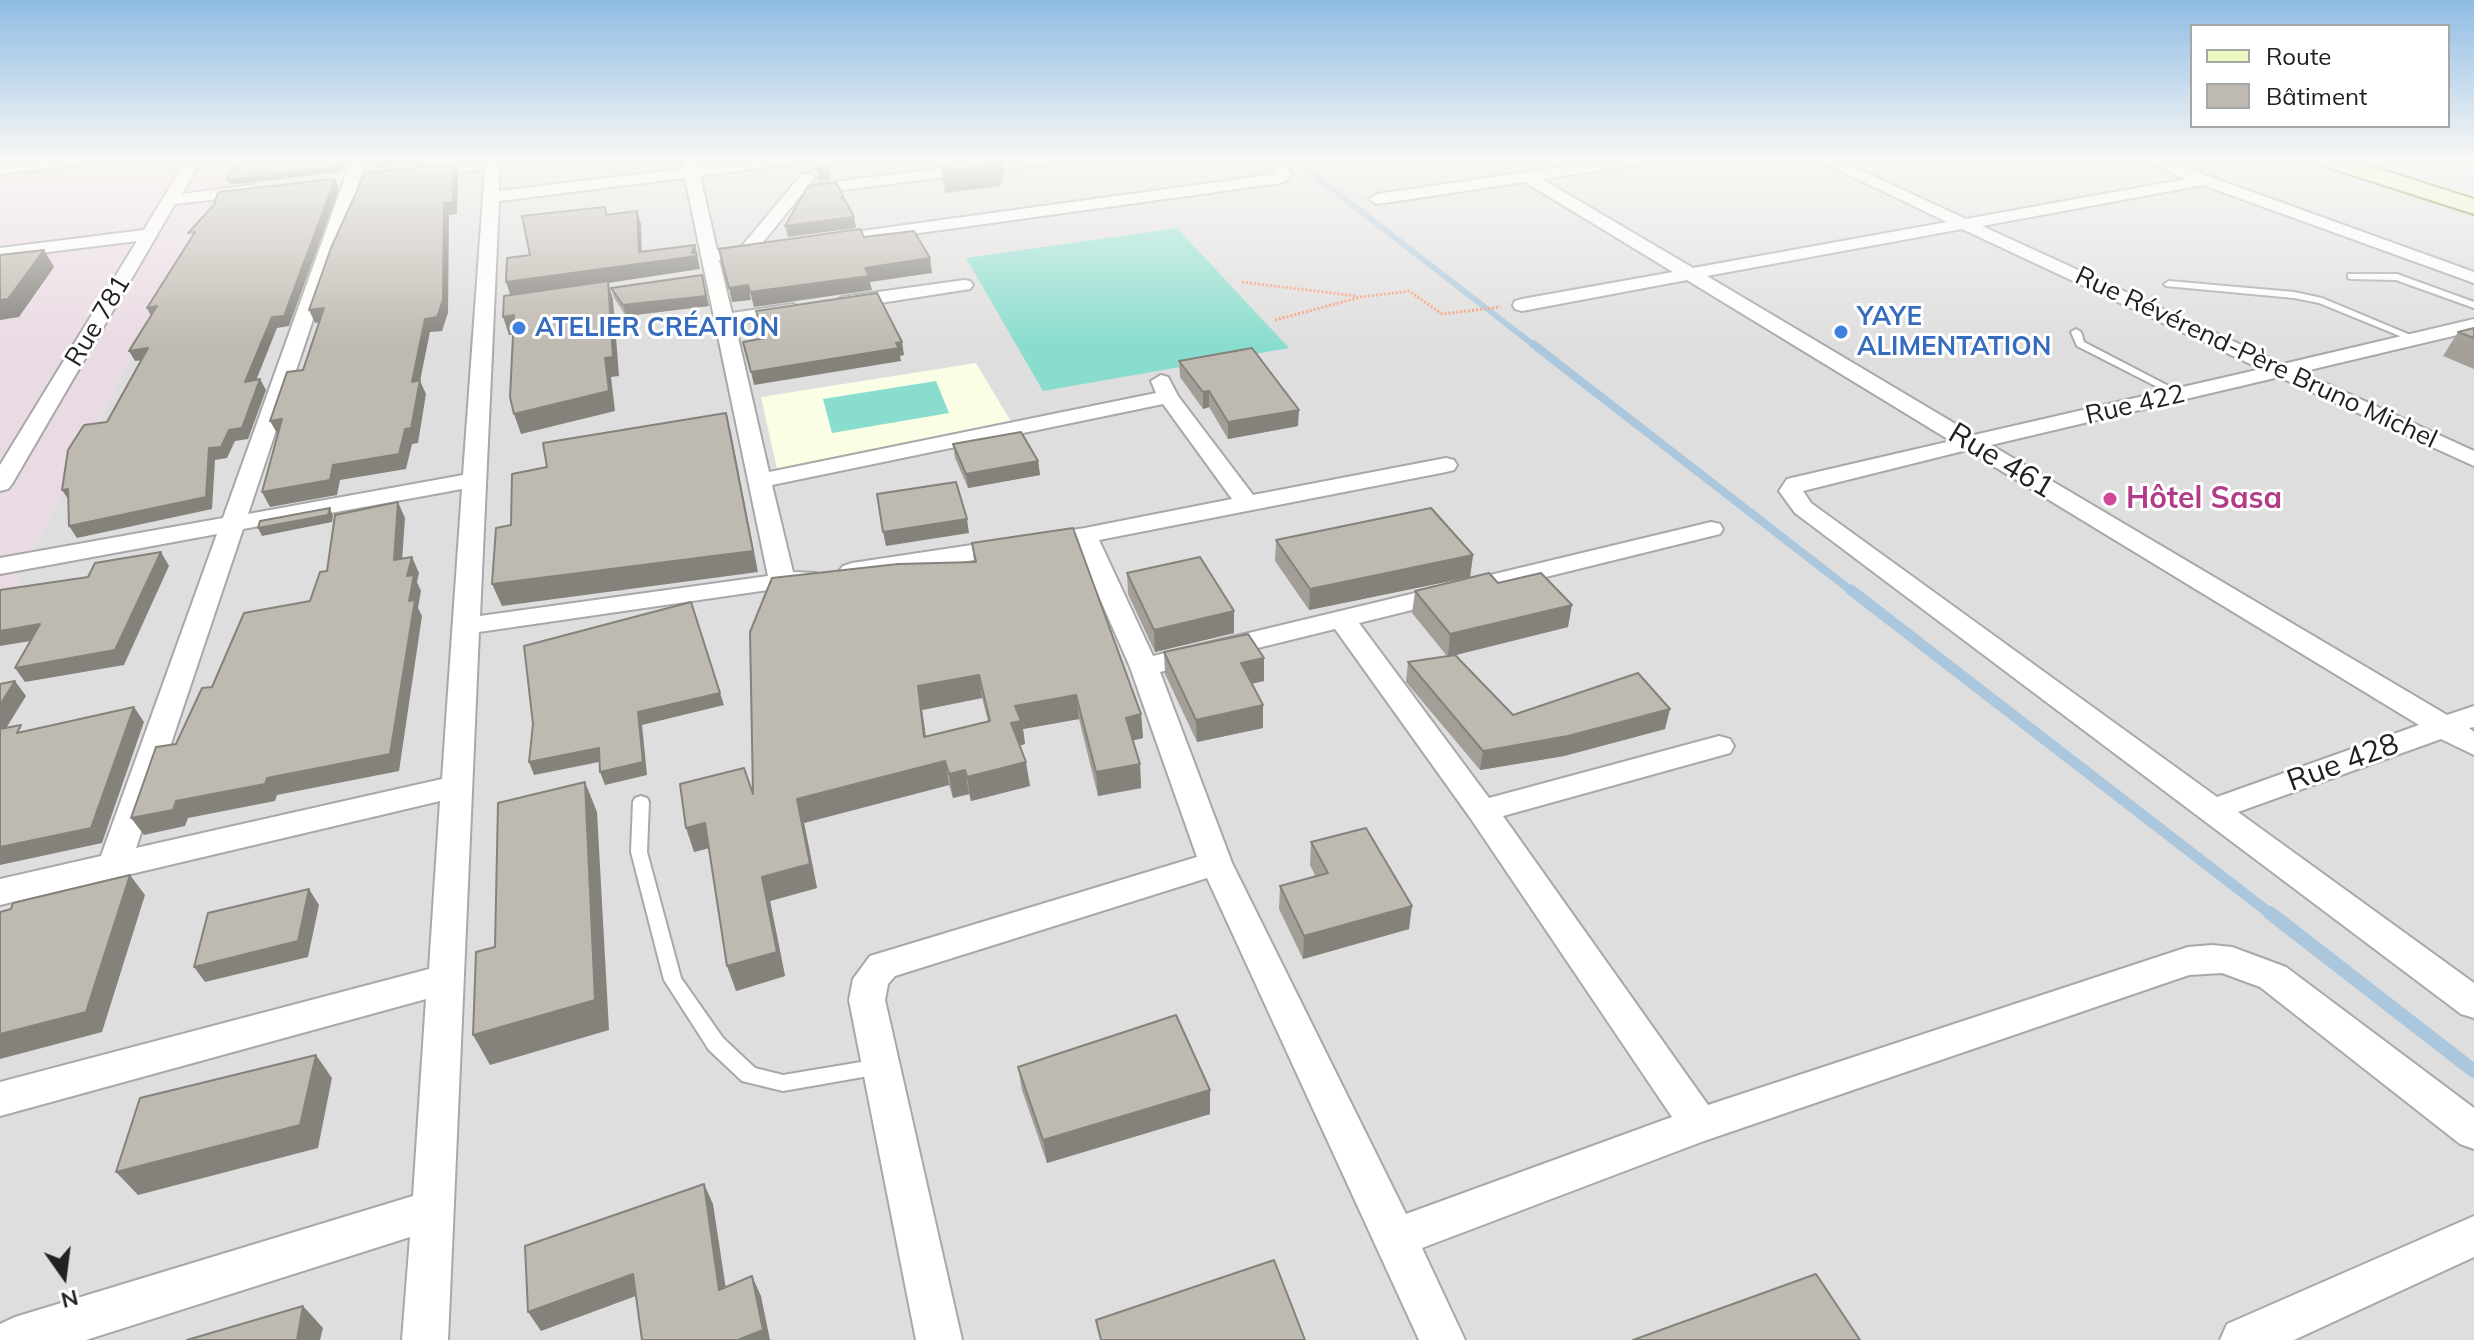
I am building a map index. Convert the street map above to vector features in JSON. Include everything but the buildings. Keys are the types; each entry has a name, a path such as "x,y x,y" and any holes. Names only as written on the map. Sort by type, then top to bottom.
{"street":[{"name":"Rue 781","path":"2,479 158,221"},
{"path":"114,865 339,221"},
{"path":"425,1340 475,480 492,308 491,221"},
{"path":"699,221 707,270 724,320 782,581"},
{"path":"747,251 772,221"},
{"path":"810,243 973,221"},
{"name":"Rue 461","path":"1601,221 2474,745"},
{"name":"Rue Révérend-Père Bruno Michel","path":"1956,221 2474,459"},
{"path":"1522,305 1983,221"},
{"path":"2316,221 2474,278"},
{"path":"0,253 150,234"},
{"path":"707,270 747,251 779,247"},
{"path":"724,320 964,285"},
{"name":"Rue 422","path":"2212,810 1803,508 1791,491 1795,484 2474,325"},
{"path":"759,481 1164,388 1248,505"},
{"path":"466,626 1085,535 1446,465"},
{"path":"0,566 475,480"},
{"path":"1144,667 1711,529"},
{"path":"1085,535 1144,667 1216,863 1442,1340"},
{"path":"1342,619 1482,811 1700,1125"},
{"name":"Rue 428","path":"2212,810 2474,716"},
{"path":"1482,811 1719,746"},
{"path":"0,892 457,786"},
{"path":"2212,810 2474,1003"},
{"path":"939,1340 867,1000 871,979 883,966 1216,863"},
{"path":"1396,1238 1700,1125 2188,961 2214,957 2237,962 2273,977 2474,1131"},
{"path":"0,1099 446,979"},
{"path":"15,1340 432,1210"},
{"path":"2243,1340 2474,1236"}],"lane":[{"path":"2351,276 2397,277 2474,305"},
{"path":"2169,284 2294,295 2322,301 2415,339"},
{"path":"2076,332 2080,344 2179,394"},
{"path":"641,802 639,852 673,980 716,1044 749,1075 783,1083 883,1066"}],"path":[{"path":"1242,282 1361,297"},
{"path":"1275,320 1361,297 1409,291 1442,314 1522,305"}],"shaded area":[{"path":"0,221 199,221 0,616"},
{"path":"199,221 2474,221 2474,1340 0,1340 0,616"},
{"path":"1177,228 1289,348 1043,391 966,258"},
{"path":"976,363 1013,425 777,469 761,397"},
{"path":"936,381 949,413 832,433 823,399"}],"waterway":[{"path":"1373,221 1535,346"},
{"path":"1533,344 1853,592"},
{"path":"1851,590 2272,915"},
{"path":"2270,913 2474,1071"}],"place":[{"name":"ATELIER CRÉATION","path":"519,328"},
{"name":"YAYE ALIMENTATION","path":"1841,332"},
{"name":"Hôtel Sasa","path":"2110,499"}]}
